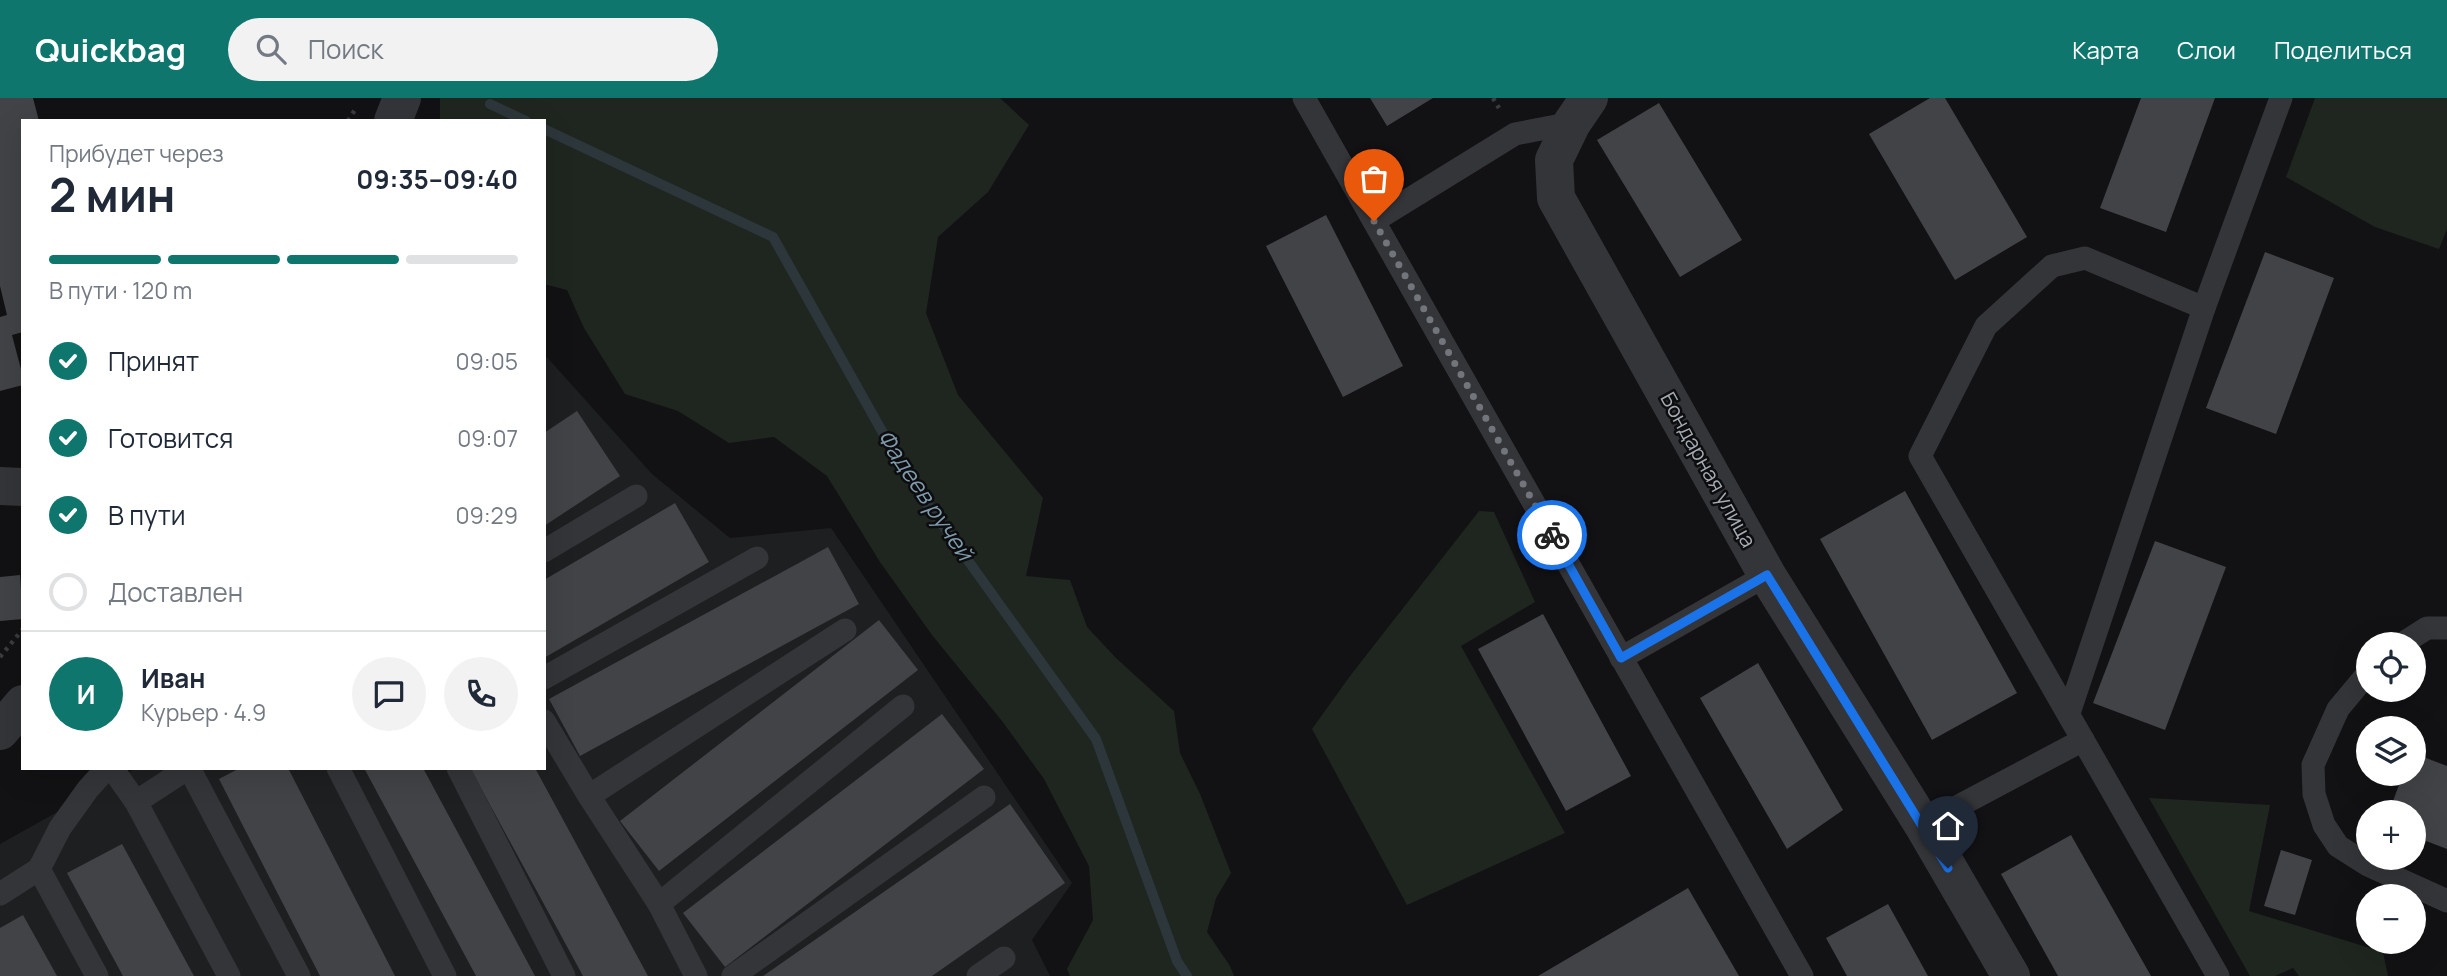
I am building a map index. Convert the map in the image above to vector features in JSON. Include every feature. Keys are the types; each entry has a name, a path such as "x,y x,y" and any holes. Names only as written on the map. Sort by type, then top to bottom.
{"street":[{"path":"394,119 402,98"},
{"name":"Бондарная улица","path":"1580,110 1553,160 1556,198 1767,575 1923,825 2011,976"},
{"path":"0,486 21,487"},
{"path":"0,731 21,706"}],"lane":[{"path":"1304,98 1802,976"},
{"path":"2069,713 2204,308 2281,98"},
{"path":"1374,221 1514,134 1580,110"},
{"path":"2204,308 2085,257 2052,265 1986,326 1920,456 2217,976"},
{"path":"546,550 636,496"},
{"path":"546,677 757,558"},
{"path":"1621,658 1767,575"},
{"path":"2421,632 2427,628 2447,628"},
{"path":"589,796 845,630"},
{"path":"2356,687 2338,709 2313,765 2314,794 2324,825 2338,845 2368,865 2447,901"},
{"path":"659,904 903,706"},
{"path":"546,724 659,904 696,976"},
{"path":"1923,825 2083,740"},
{"path":"0,894 39,869 60,828 105,770"},
{"path":"113,770 136,802 229,976"},
{"path":"136,802 185,770"},
{"path":"189,770 299,976"},
{"path":"339,770 445,976"},
{"path":"459,770 565,976"},
{"path":"733,976 984,797"},
{"path":"39,869 97,976"},
{"path":"978,976 1004,958"}],"path":[{"path":"0,657 21,631"}],"shaded area":[{"path":"440,98 1000,98 1029,125 988,192 938,237 926,313 958,395 1043,498 1026,576 1070,580 1087,627 1116,658 1174,711 1180,753 1200,794 1231,873 1216,898 1207,932 1234,976 1070,976 1067,969 1093,920 1089,866 1044,779 1002,721 932,635 880,562 827,476 774,437 729,443 678,411 625,394 584,328 567,290 546,285 546,119 440,119"},
{"path":"2315,98 2447,98 2447,229 2439,249 2375,227 2286,177"},
{"path":"546,356 652,474 730,538 831,528 1072,883 1032,940 1050,976 0,976 0,844 132,770 546,770"},
{"path":"1479,511 1494,512 1535,602 1461,646 1565,833 1407,905 1312,729"},
{"path":"2149,798 2270,805 2249,911 2356,944 2356,954 2383,954 2388,976 2299,976 2293,968 2275,976 2250,976"}],"building":[{"path":"0,98 33,98 38,119 21,119 21,333 12,335 21,369 21,386 0,391 0,317 7,315 0,286"},
{"path":"1370,98 1433,98 1387,126"},
{"path":"1930,98 1945,98 2027,237 1955,280 1869,134"},
{"path":"2141,98 2215,98 2166,232 2100,208"},
{"path":"1659,103 1742,240 1680,277 1597,140"},
{"path":"1326,215 1403,366 1343,397 1266,246"},
{"path":"2265,252 2334,278 2276,434 2206,408"},
{"path":"577,411 620,476 546,525 546,432"},
{"path":"1905,491 2017,693 1932,740 1820,539"},
{"path":"675,503 709,562 546,657 546,579"},
{"path":"2155,541 2226,567 2165,730 2093,703"},
{"path":"828,547 859,604 580,756 549,699"},
{"path":"20,575 21,619 0,621 0,577"},
{"path":"1543,614 1631,776 1566,811 1478,649"},
{"path":"879,620 918,670 659,871 620,821"},
{"path":"1758,663 1843,810 1787,849 1700,698"},
{"path":"942,714 984,769 725,967 683,913"},
{"path":"2426,758 2447,766 2447,849 2426,841 2426,800 2393,800 2399,786 2426,786"},
{"path":"236,770 289,770 395,976 320,976 219,779"},
{"path":"365,770 424,770 535,976 476,976"},
{"path":"471,770 536,770 648,976 583,976"},
{"path":"1010,804 1065,883 932,976 763,976"},
{"path":"2071,835 2151,976 2058,976 2001,874"},
{"path":"122,844 194,976 123,976 67,873"},
{"path":"2281,850 2312,860 2295,915 2264,906"},
{"path":"1688,888 1739,976 1538,976"},
{"path":"1888,904 1928,976 1847,976 1826,938"},
{"path":"23,915 57,976 0,976 0,928"}],"waterway":[{"name":"Фадеев ручей","path":"490,104 522,119"},
{"name":"Фадеев ручей","path":"546,130 773,237 906,474 1096,739 1177,961 1187,976"}],"way so far":[{"path":"1374,221 1552,535"}],"route":[{"path":"1552,535 1621,658 1767,575 1948,868"}]}
